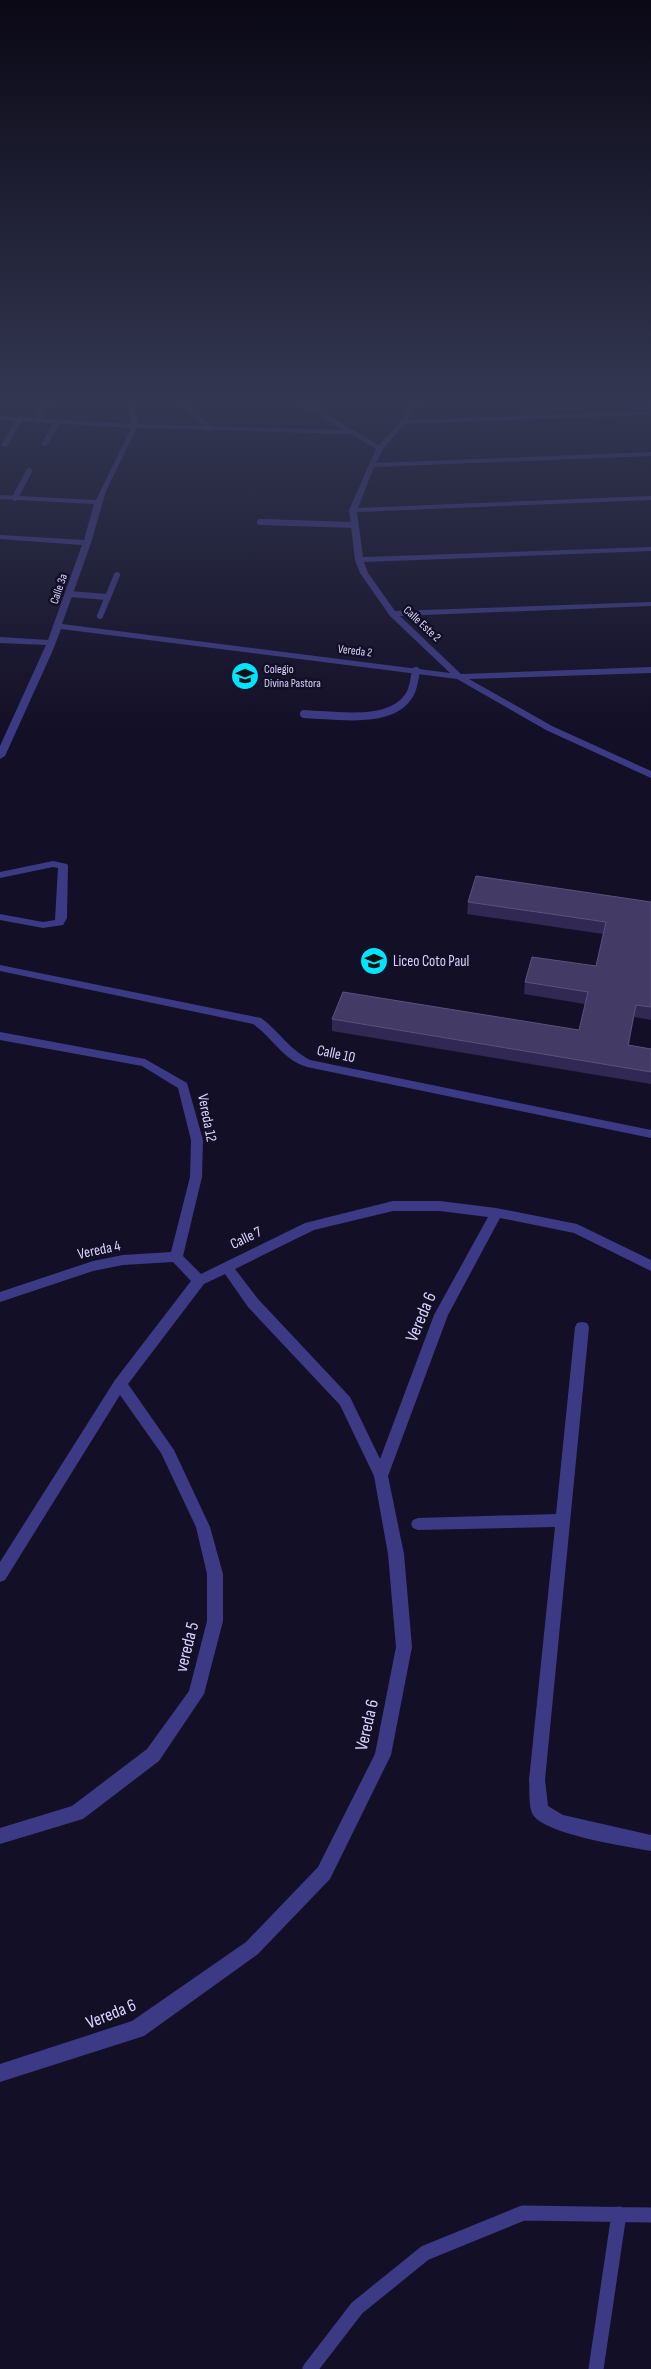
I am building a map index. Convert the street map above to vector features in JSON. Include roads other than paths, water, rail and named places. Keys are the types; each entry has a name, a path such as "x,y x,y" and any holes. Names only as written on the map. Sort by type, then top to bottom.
{"street":[{"name":"Calle 3a","path":"0,756 58,626 87,543 96,509"},
{"path":"354,510 390,509"},
{"name":"Calle Este 2","path":"354,510 358,560 364,573 393,614 459,677 549,728 649,773"},
{"path":"0,537 87,543"},
{"path":"358,560 651,549"},
{"path":"393,614 651,604"},
{"name":"Vereda 2","path":"58,626 459,677 651,670"},
{"path":"0,640 51,643"},
{"path":"0,875 53,864 61,864 63,866 62,918 59,923 38,924 0,917"},
{"name":"Calle 10","path":"0,968 257,1022 270,1031 290,1054 307,1063 651,1134"},
{"name":"Vereda 12","path":"0,1036 145,1063 183,1086 197,1140 196,1176 176,1257"},
{"name":"Calle 7","path":"0,1575 120,1384 199,1281 310,1226 393,1206 440,1206 496,1213 577,1229 651,1266"},
{"name":"Vereda 6","path":"0,2073 137,2029 252,1948 324,1873 383,1755 404,1647 396,1554 381,1476 441,1315 496,1213"},
{"path":"176,1257 199,1281"},
{"name":"Vereda 4","path":"0,1297 52,1278 107,1263 176,1257"},
{"path":"226,1266 253,1303 345,1401 381,1476"},
{"path":"582,1327 537,1780 540,1810 559,1823 651,1843"},
{"name":"vereda 5","path":"0,1836 77,1813 153,1756 196,1694 215,1621 215,1574 203,1528 168,1450 120,1384"},
{"path":"418,1524 563,1520"}],"lane":[{"path":"260,522 355,525"},
{"path":"100,616 117,575"},
{"path":"69,594 107,597"},
{"path":"304,714 377,716 396,708 408,698 416,671"},
{"path":"310,2369 357,2308 425,2252 523,2213 651,2215"},
{"path":"596,2369 618,2214"}],"place":[{"name":"Colegio Divina Pastora","path":"245,676"},
{"name":"Liceo Coto Paul","path":"374,961"}]}
